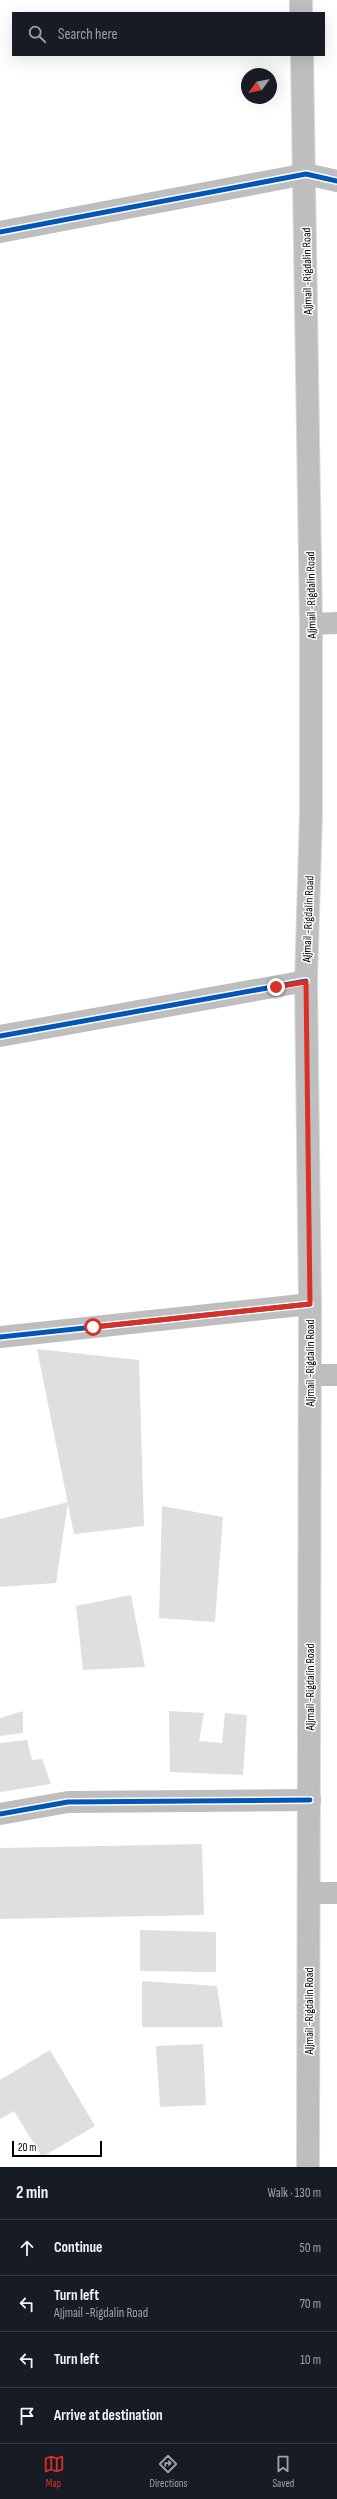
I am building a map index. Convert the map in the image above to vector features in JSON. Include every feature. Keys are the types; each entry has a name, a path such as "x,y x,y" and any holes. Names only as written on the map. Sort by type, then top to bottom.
{"main road":[{"path":"301,0 301,12"},
{"name":"AJjmail -Rigdalin Road","path":"302,56 306,174 311,624 311,813 306,982 310,1304 308,2167"},
{"path":"0,232 306,174 337,181"},
{"path":"311,624 337,623"},
{"path":"0,1036 306,982"},
{"path":"0,1337 310,1304"},
{"path":"310,1376 337,1375"},
{"path":"0,1814 68,1802 310,1800"},
{"path":"309,1893 337,1893"}],"building":[{"path":"37,1349 139,1360 144,1526 74,1534"},
{"path":"68,1502 56,1583 0,1587 0,1519"},
{"path":"162,1506 223,1517 215,1622 159,1618"},
{"path":"131,1595 145,1667 83,1670 76,1606"},
{"path":"23,1711 23,1733 0,1736 0,1718"},
{"path":"169,1711 204,1713 199,1741 222,1743 225,1713 247,1715 243,1775 170,1772"},
{"path":"27,1740 32,1760 42,1759 51,1784 0,1792 0,1743"},
{"path":"202,1844 204,1915 0,1919 0,1848"},
{"path":"140,1930 216,1932 216,1972 140,1971"},
{"path":"142,1981 217,1986 223,2027 142,2027"},
{"path":"203,2044 206,2105 160,2107 156,2046"},
{"path":"50,2050 95,2126 42,2157 14,2111 0,2119 0,2080"}],"cycle path":[{"path":"0,232 306,174 337,181"},
{"path":"0,1036 306,981"},
{"path":"0,1337 310,1304"},
{"path":"0,1814 68,1802 310,1800"}],"route":[{"path":"93,1327 310,1304 306,982 276,987"}]}
